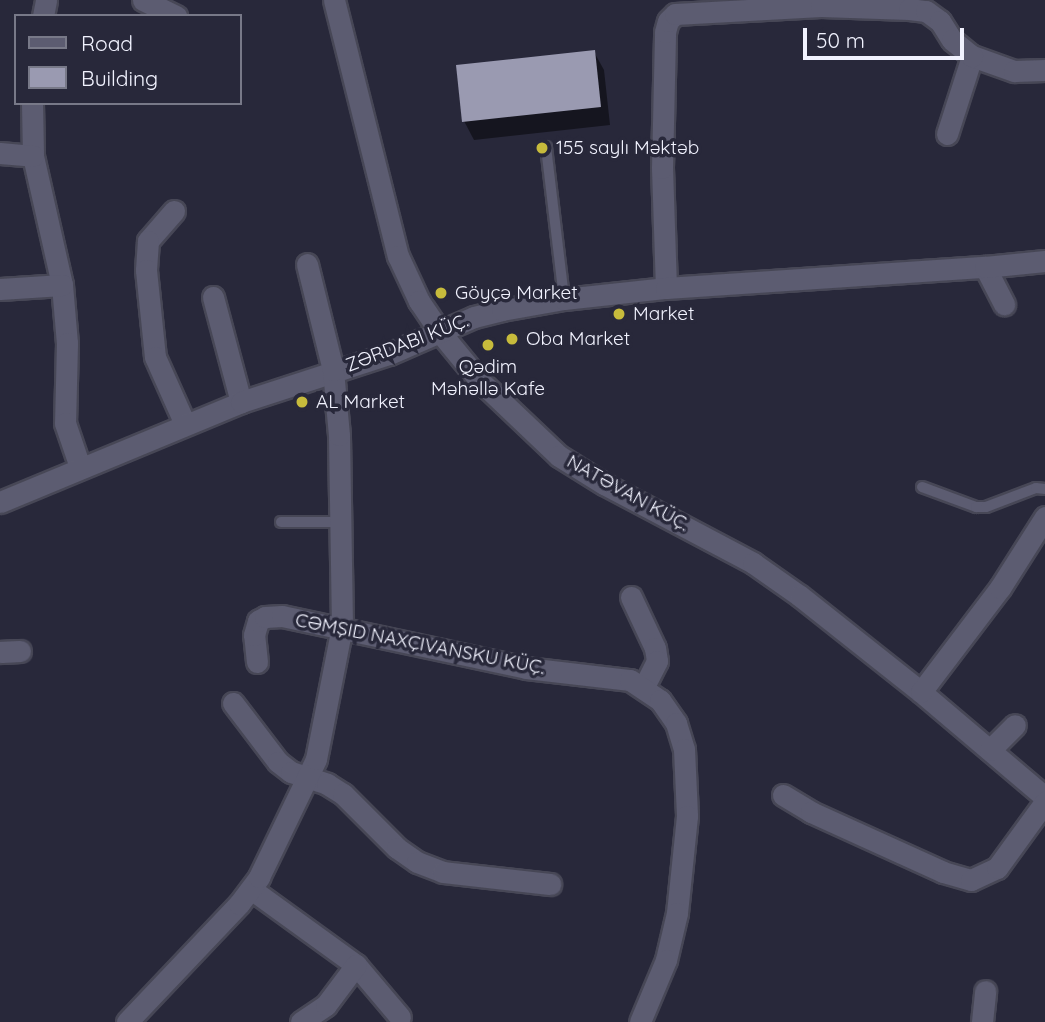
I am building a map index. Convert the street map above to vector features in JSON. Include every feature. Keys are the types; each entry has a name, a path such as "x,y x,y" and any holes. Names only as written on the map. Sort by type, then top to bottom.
{"street":[{"path":"143,0 172,14"},
{"name":"NATƏVAN KÜÇ.","path":"334,0 398,256 419,301 439,331 480,381 559,456 604,484 753,563 832,620 1045,796"},
{"path":"666,288 662,168 664,32 668,21 675,15 685,12 822,3 926,11 940,21 952,40 972,56 1014,71 1045,70"},
{"path":"947,134 972,56"},
{"path":"32,105 33,156 62,285 67,343 65,423 68,440 80,467"},
{"path":"0,153 33,156"},
{"path":"174,211 148,241 146,270 155,357 185,424"},
{"name":"ZƏRDABI KÜÇ.","path":"0,502 241,402 389,354 439,331 491,312 564,299 666,288 1045,261"},
{"path":"127,1022 251,889 278,842 316,759 342,627 339,435 333,370 307,264"},
{"path":"985,267 1004,304"},
{"path":"0,289 62,285"},
{"path":"212,297 241,402"},
{"path":"921,692 1000,588 1045,517"},
{"path":"631,597 655,648 657,661 644,686"},
{"path":"257,662 254,635 258,621 265,617 282,616 342,627 466,657 526,668 630,680 644,686 660,700 676,723 687,768 687,817 677,913 666,960 640,1022"},
{"path":"233,703 278,762 291,772 309,776 343,794 397,848 417,862 443,872 550,884"},
{"path":"990,750 1015,725"},
{"path":"783,795 811,812 943,873 971,880 986,876 997,868 1045,802"},
{"path":"251,889 356,965 400,1017"},
{"path":"301,1022 326,1005 356,965"},
{"path":"982,1022 985,991"}],"lane":[{"path":"546,147 564,299"},
{"path":"922,487 976,507 986,507 1036,488 1045,489"},
{"path":"281,522 340,522"}],"building":[{"path":"595,50 601,107 462,122 456,65"}],"place":[{"name":"155 saylı Məktəb","path":"542,148"},
{"name":"Göyçə Market","path":"441,293"},
{"name":"Market","path":"619,314"},
{"name":"Oba Market","path":"512,339"},
{"name":"Qədim Məhəllə Kafe","path":"488,345"},
{"name":"AL Market","path":"302,402"}]}
